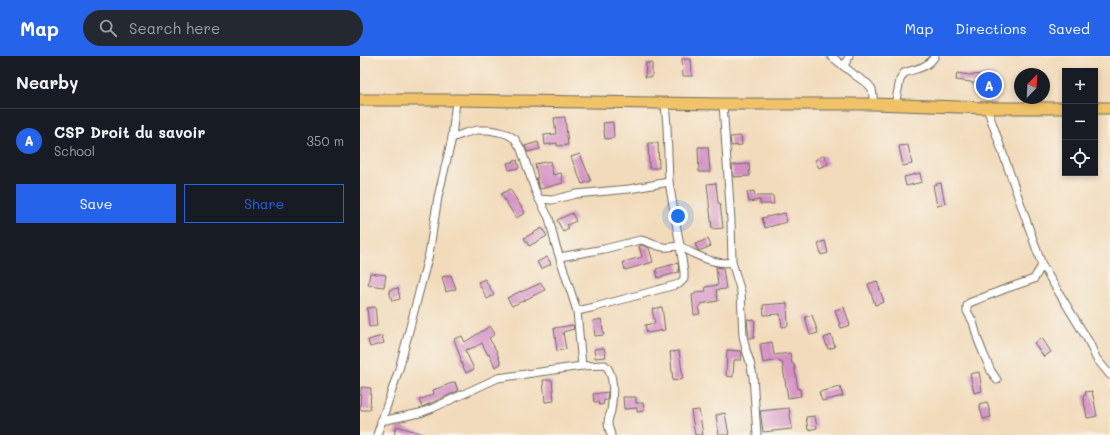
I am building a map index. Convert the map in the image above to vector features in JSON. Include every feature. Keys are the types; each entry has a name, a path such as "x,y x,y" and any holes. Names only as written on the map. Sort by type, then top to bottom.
{"main road":[{"path":"360,100 456,100 665,104 874,104 987,108 1062,108"},
{"path":"1098,108 1110,108"}],"street":[{"path":"831,56 868,84 872,89 874,104"},
{"path":"844,66 849,56"},
{"path":"895,105 900,80 904,73 923,67 931,62 935,56"},
{"path":"377,435 399,369 430,254 438,197 452,138 456,100"},
{"path":"577,311 679,284 684,279 669,182 665,104"},
{"path":"723,104 732,222 732,262 741,292 743,336 753,376 756,435"},
{"path":"987,108 1042,265 1089,342 1096,358 1110,375"},
{"path":"452,138 477,130 489,130 507,134 516,139 522,149 539,200 549,218 555,243 577,311 582,366"},
{"path":"539,200 552,200 576,194 629,189 669,182"},
{"path":"560,257 646,240 663,247 680,246 701,257 714,261 724,263 732,262"},
{"path":"997,380 978,340 973,322 967,311 967,306 969,303 1034,279 1042,265"},
{"path":"381,421 420,413 498,378 582,366 604,365 608,368 611,376 612,404 608,426 612,435"}],"building":[{"path":"682,59 691,59 692,76 683,76"},
{"path":"646,63 652,63 652,77 645,77"},
{"path":"957,73 970,75 994,74 994,83 971,83 956,80"},
{"path":"565,117 568,145 557,146 557,143 545,145 544,135 556,134 554,118"},
{"path":"613,122 614,138 605,139 603,123"},
{"path":"741,136 742,145 731,146 730,137"},
{"path":"538,142 540,149 527,152 525,146"},
{"path":"648,143 658,143 659,168 649,168"},
{"path":"908,145 912,164 903,166 899,146"},
{"path":"698,147 708,147 710,172 699,172"},
{"path":"580,154 591,181 582,184 571,157"},
{"path":"824,155 828,164 819,168 815,160"},
{"path":"517,160 519,168 509,170 507,163"},
{"path":"550,161 553,175 561,173 563,183 540,189 536,178 538,178 535,164"},
{"path":"749,164 750,176 733,177 732,165"},
{"path":"920,173 922,182 906,186 904,177"},
{"path":"716,183 723,228 712,229 707,184"},
{"path":"941,183 945,204 937,206 933,185"},
{"path":"510,189 525,213 516,218 501,194"},
{"path":"754,191 755,196 773,196 774,204 760,204 760,200 749,202 747,192"},
{"path":"572,213 576,221 567,225 569,229 563,232 557,220"},
{"path":"785,213 787,222 765,228 762,218"},
{"path":"542,228 547,236 529,246 524,238"},
{"path":"708,239 711,246 699,251 695,244"},
{"path":"825,241 828,253 821,255 818,243"},
{"path":"641,245 649,248 653,262 625,270 623,262 642,257 639,246"},
{"path":"547,257 551,264 541,269 537,262"},
{"path":"678,263 679,272 658,278 656,269"},
{"path":"716,267 723,268 726,289 716,290 718,301 700,304 701,306 698,307 700,314 694,315 692,295 695,294 695,292 706,291 705,287 718,285"},
{"path":"370,273 386,275 384,287 368,285"},
{"path":"451,275 456,289 446,292 442,277"},
{"path":"485,279 494,295 487,299 478,282"},
{"path":"877,281 884,302 875,305 868,284"},
{"path":"541,283 545,290 512,306 507,298 521,291"},
{"path":"398,288 400,299 392,301 389,290"},
{"path":"787,303 788,326 782,327 780,314 764,315 763,305"},
{"path":"375,307 377,326 369,327 367,308"},
{"path":"662,307 665,330 647,333 645,325 655,323 652,309"},
{"path":"844,307 850,325 841,328 835,310"},
{"path":"812,315 818,333 810,335 805,317"},
{"path":"601,319 604,335 595,336 593,321"},
{"path":"747,319 755,320 754,338 749,338"},
{"path":"573,325 574,329 563,332 566,349 557,351 554,328"},
{"path":"490,326 495,334 489,338 496,350 501,364 495,367 482,343 465,350 474,369 466,373 460,360 461,359 454,339 462,336 465,342"},
{"path":"831,335 835,347 828,349 824,338"},
{"path":"382,336 384,343 370,347 368,340"},
{"path":"1042,338 1051,352 1044,357 1034,343"},
{"path":"772,342 774,355 790,353 801,396 788,398 782,362 779,362 778,360 763,363 760,344"},
{"path":"604,348 606,357 595,358 594,349"},
{"path":"727,350 741,351 742,353 741,360 734,360 733,377 726,376"},
{"path":"679,351 683,379 673,381 670,352"},
{"path":"979,372 982,391 974,393 970,374"},
{"path":"543,380 552,380 554,401 545,402"},
{"path":"455,382 458,391 422,407 419,400 434,394 433,390"},
{"path":"361,387 371,388 370,410 360,410"},
{"path":"840,387 843,396 822,401 819,392"},
{"path":"1092,391 1097,416 1087,418 1083,395 1086,395 1085,392"},
{"path":"608,392 607,400 603,401 604,404 599,405 598,402 594,402 593,394"},
{"path":"623,397 636,397 636,403 643,403 644,411 637,412 637,408 624,409"},
{"path":"987,402 991,417 983,419 979,404"},
{"path":"789,408 792,429 763,432 760,411"},
{"path":"699,410 703,435 695,435 691,411"},
{"path":"725,413 729,435 719,435 716,415"},
{"path":"815,416 817,428 808,430 806,417"},
{"path":"397,426 424,434 424,435 394,435"}],"place":[{"name":"CSP Droit du savoir","path":"989,85"}]}
